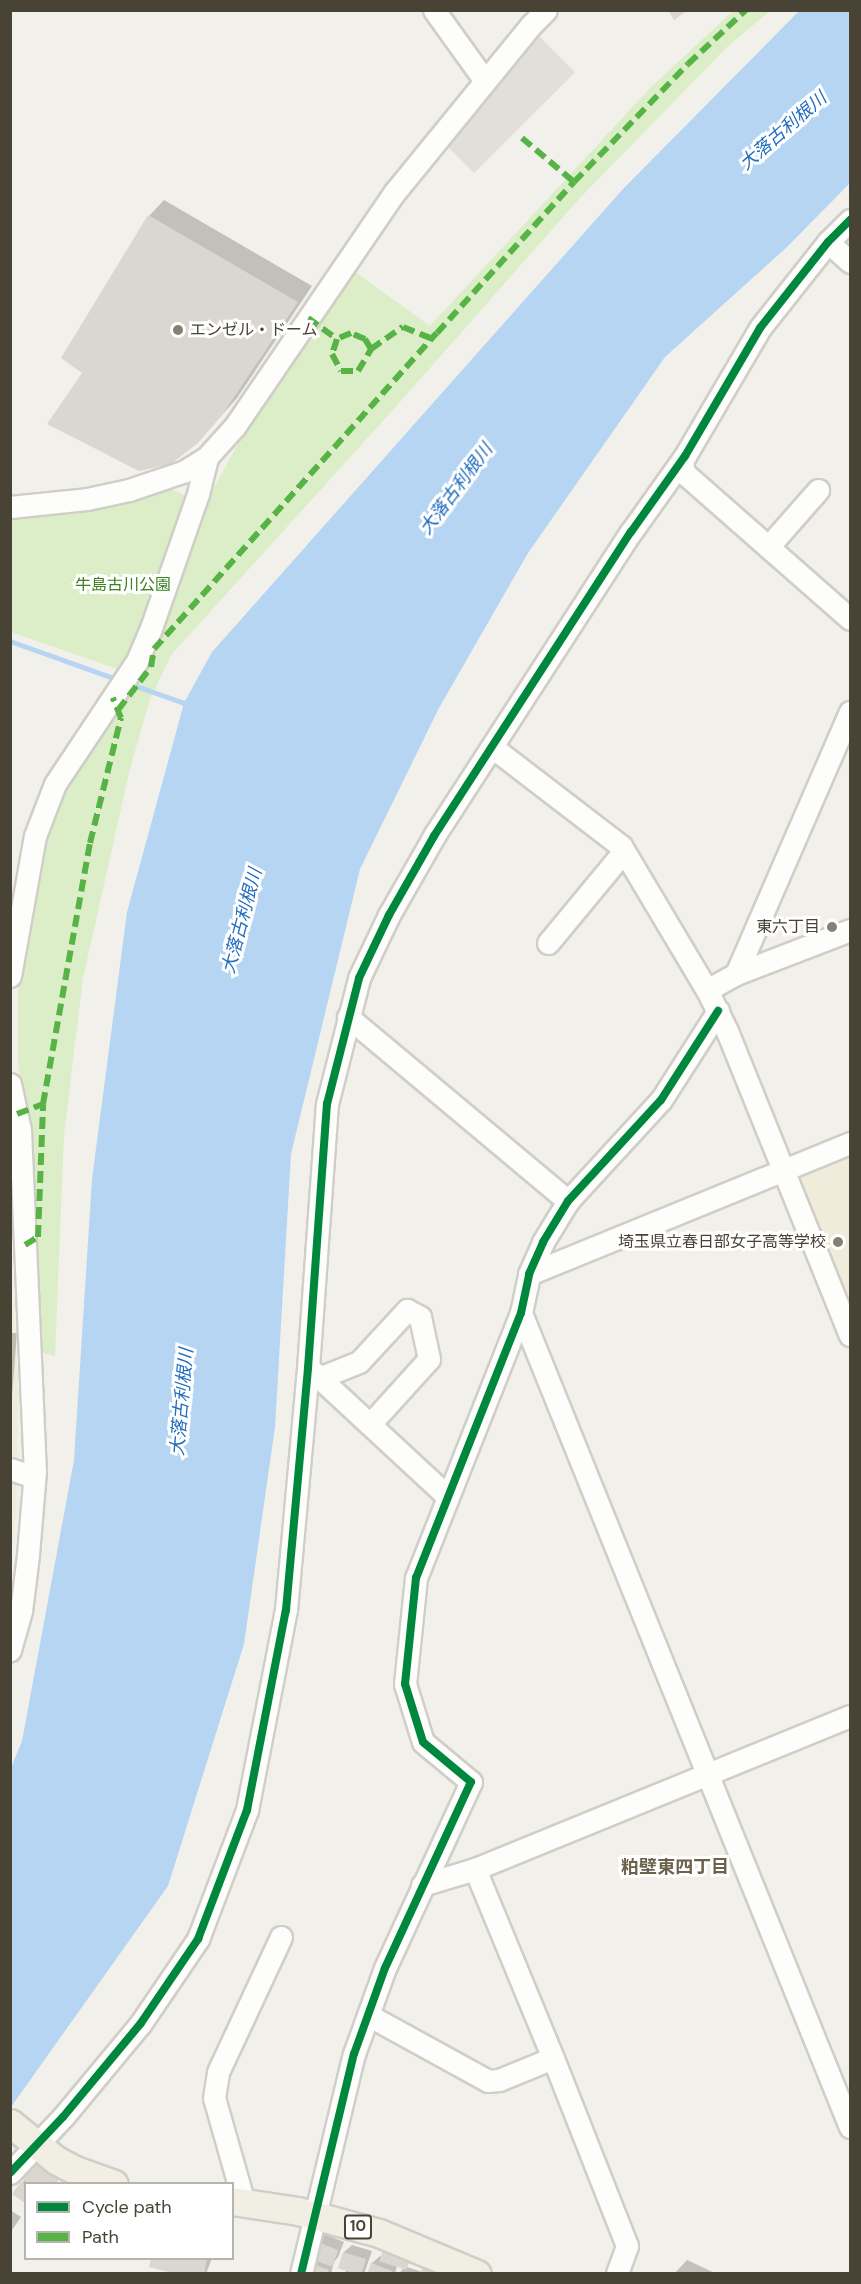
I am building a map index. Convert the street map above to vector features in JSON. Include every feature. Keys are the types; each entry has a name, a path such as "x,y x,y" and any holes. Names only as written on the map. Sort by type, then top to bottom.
{"main road":[{"path":"24,2135 75,2170 108,2182"},
{"name":"10","path":"238,2202 315,2215 390,2237 477,2274"}],"street":[{"path":"434,10 484,81"},
{"path":"10,507 87,499 129,490 185,471 207,457 235,426 394,193 484,81 546,10"},
{"path":"10,2173 24,2135 63,2117 141,2022 198,1939 247,1809 286,1610 314,1373 327,1104 359,978 388,915 434,836 631,531 682,461 760,328 828,242 850,220"},
{"path":"828,242 850,262"},
{"path":"10,976 35,836 56,784 123,683 150,631 198,494 207,457"},
{"path":"682,461 684,473 850,619"},
{"path":"768,547 818,490"},
{"path":"736,974 850,712"},
{"path":"492,747 621,846 718,1011 785,1168 850,1335"},
{"path":"548,943 624,851"},
{"path":"707,990 736,974 850,930"},
{"path":"301,2274 354,2054 385,1968 471,1782 423,1742 405,1684 416,1578 521,1313 529,1274 543,1242 568,1201 661,1100 718,1011"},
{"path":"348,1017 568,1201"},
{"path":"10,1083 15,1129 34,1477 28,1555 10,1650"},
{"path":"529,1274 850,1143"},
{"path":"314,1373 359,1362 407,1310 420,1317 429,1359 370,1424"},
{"path":"521,1313 850,2127"},
{"path":"314,1373 447,1496"},
{"path":"10,1469 34,1477"},
{"path":"422,1885 475,1869 850,1716"},
{"path":"475,1869 553,2058 627,2247 617,2274"},
{"path":"233,2182 214,2098 218,2072 281,1937"},
{"path":"368,2015 489,2081 499,2080 553,2058"},
{"path":"234,2185 238,2202"}],"shaded area":[{"path":"537,34 575,72 474,173 436,135"},
{"name":"埼玉県立春日部女子高等学校","path":"850,1157 850,1307 800,1177"},
{"path":"10,1240 18,1392 16,1510 11,1564"}],"green space":[{"name":"牛島古川公園","path":"733,11 770,11 727,47 579,199 392,411 171,655 149,702 130,769 83,978 64,1135 55,1356 42,1353 27,1120 18,1063 18,989 30,916 49,836 69,783 112,716 143,678 11,632 11,515 78,511 166,487 205,504 248,426 351,269 430,326 651,87"}],"water":[{"name":"大落古利根川","path":"799,11 850,11 850,183 787,247 665,357 528,553 439,708 360,869 291,1154 275,1427 244,1644 168,1886 11,2107 11,1768 22,1741 74,1460 92,1179 127,912 184,703 212,652 623,189"}],"building":[{"path":"668,10 688,10 674,20"},
{"name":"エンゼル・ドーム","path":"148,215 298,302 222,415 198,443 171,464 139,471 47,424 82,373 61,358"},
{"path":"35,2161 58,2179 56,2182 26,2182 22,2178"},
{"path":"21,2182 24,2184 24,2203 12,2194"},
{"path":"315,2241 338,2250 332,2267 309,2258"},
{"path":"383,2250 410,2258 406,2270 379,2261"},
{"path":"343,2252 366,2259 361,2274 338,2268"},
{"path":"151,2260 207,2260 204,2274 176,2274 149,2267"},
{"path":"311,2263 329,2270 327,2274 307,2274"},
{"path":"371,2263 392,2271 391,2274 367,2274"},
{"path":"424,2265 441,2274 420,2274"}],"waterway":[{"path":"10,641 119,680"},
{"path":"128,683 184,703 190,701"}],"marked path":[{"path":"118,710 151,667 154,649 437,333 574,182 688,64 746,10"},
{"path":"522,138 574,182"},
{"path":"308,318 337,339"},
{"path":"371,349 365,339 351,333 337,339 332,354 341,371 358,371 371,349 403,327 432,339"},
{"path":"25,1245 38,1237 43,1104 90,843 121,718 113,698"},
{"path":"17,1114 43,1104"}],"cycle path":[{"path":"10,2173 63,2117 141,2023 198,1939 247,1810 286,1610 308,1368 327,1104 359,978 389,915 434,836 631,532 685,456 760,328 828,242 850,220"},
{"path":"301,2274 354,2054 385,1968 471,1782 423,1742 405,1684 416,1578 521,1313 529,1274 543,1242 568,1201 661,1100 718,1011"}],"place":[{"name":"エンゼル・ドーム","path":"178,330"},
{"name":"東六丁目","path":"832,927"},
{"name":"埼玉県立春日部女子高等学校","path":"838,1242"}],"district":[{"name":"粕壁東四丁目","path":"675,1867"}]}
